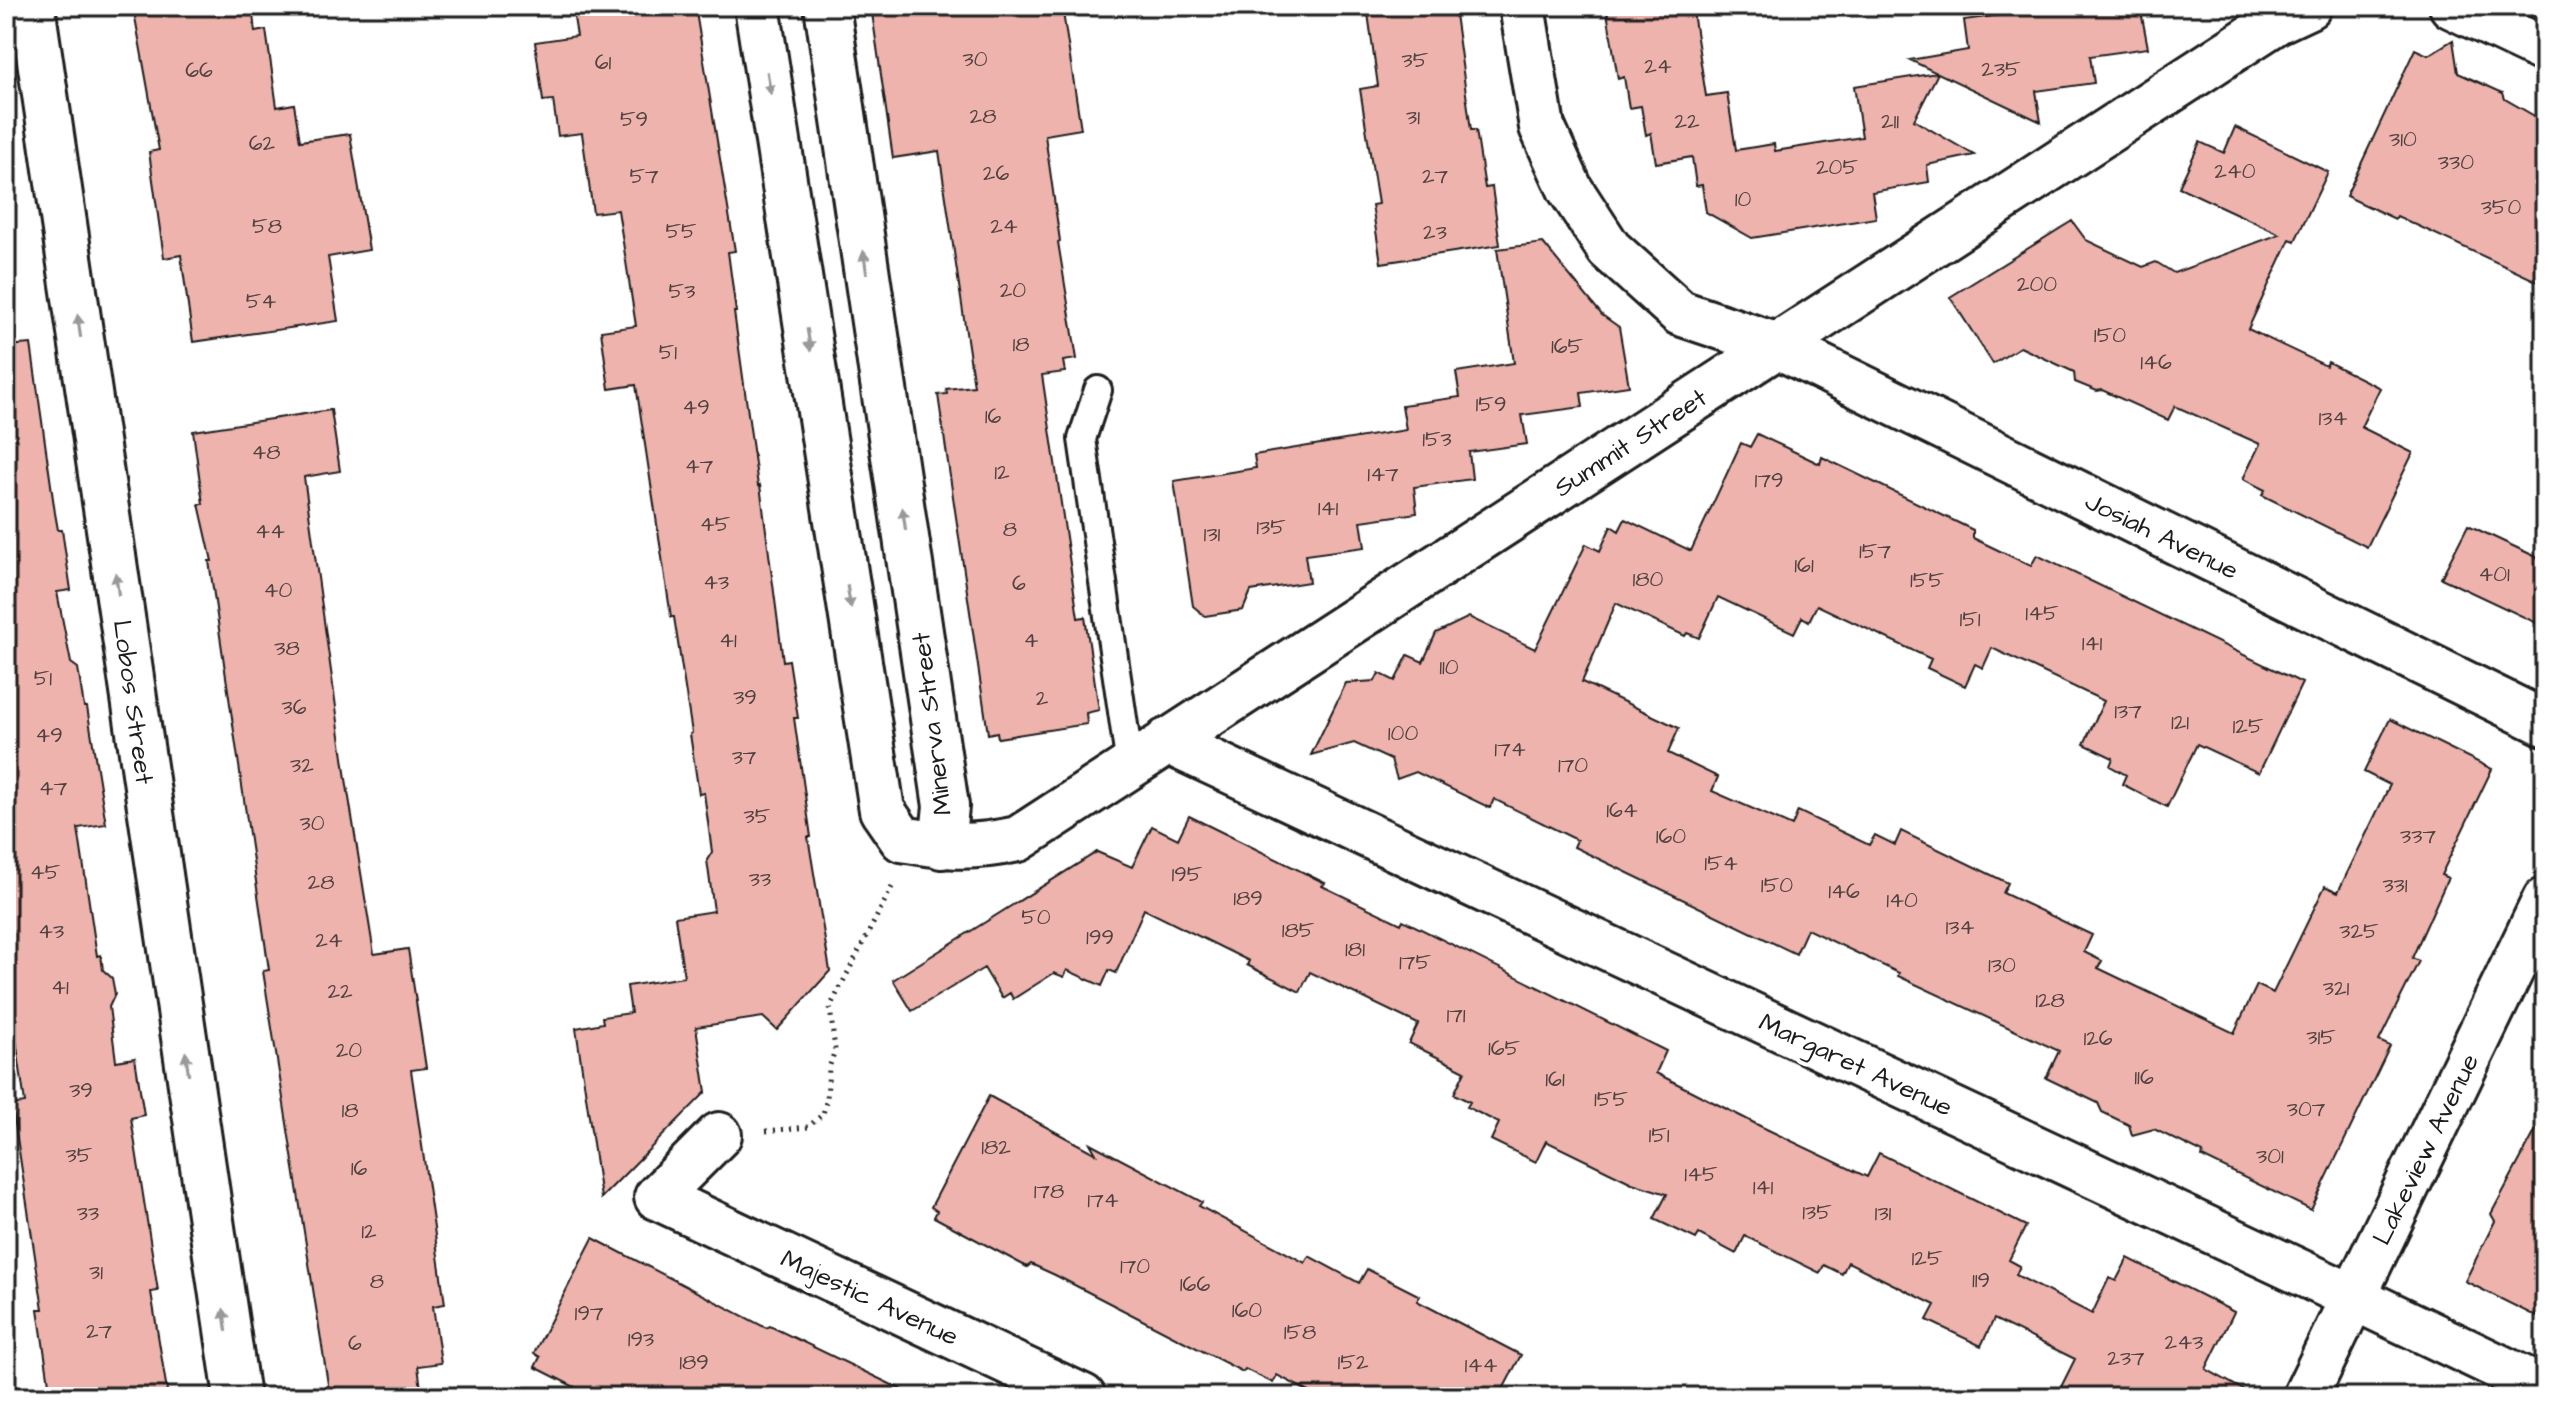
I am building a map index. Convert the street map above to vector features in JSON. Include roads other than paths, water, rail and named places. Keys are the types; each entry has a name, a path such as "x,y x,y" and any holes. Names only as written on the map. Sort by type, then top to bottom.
{"street":[{"name":"Lobos Street","path":"32,6 237,1397"},
{"name":"Minerva Street","path":"757,6 882,810 902,839 942,846 946,806 827,6"},
{"name":"Josiah Avenue","path":"1522,6 1542,127 1570,189 1609,249 1680,313 1778,346 2545,723"},
{"path":"2452,6 2545,50"},
{"name":"Summit Street","path":"942,846 977,847 1018,839 1778,346 2287,11"},
{"name":"Margaret Avenue","path":"1167,741 2545,1389"},
{"name":"Lakeview Avenue","path":"2305,1397 2545,900"},
{"name":"Majestic Avenue","path":"719,1135 657,1197 1083,1397"}],"lane":[{"path":"1098,390 1082,439 1130,766"}]}
